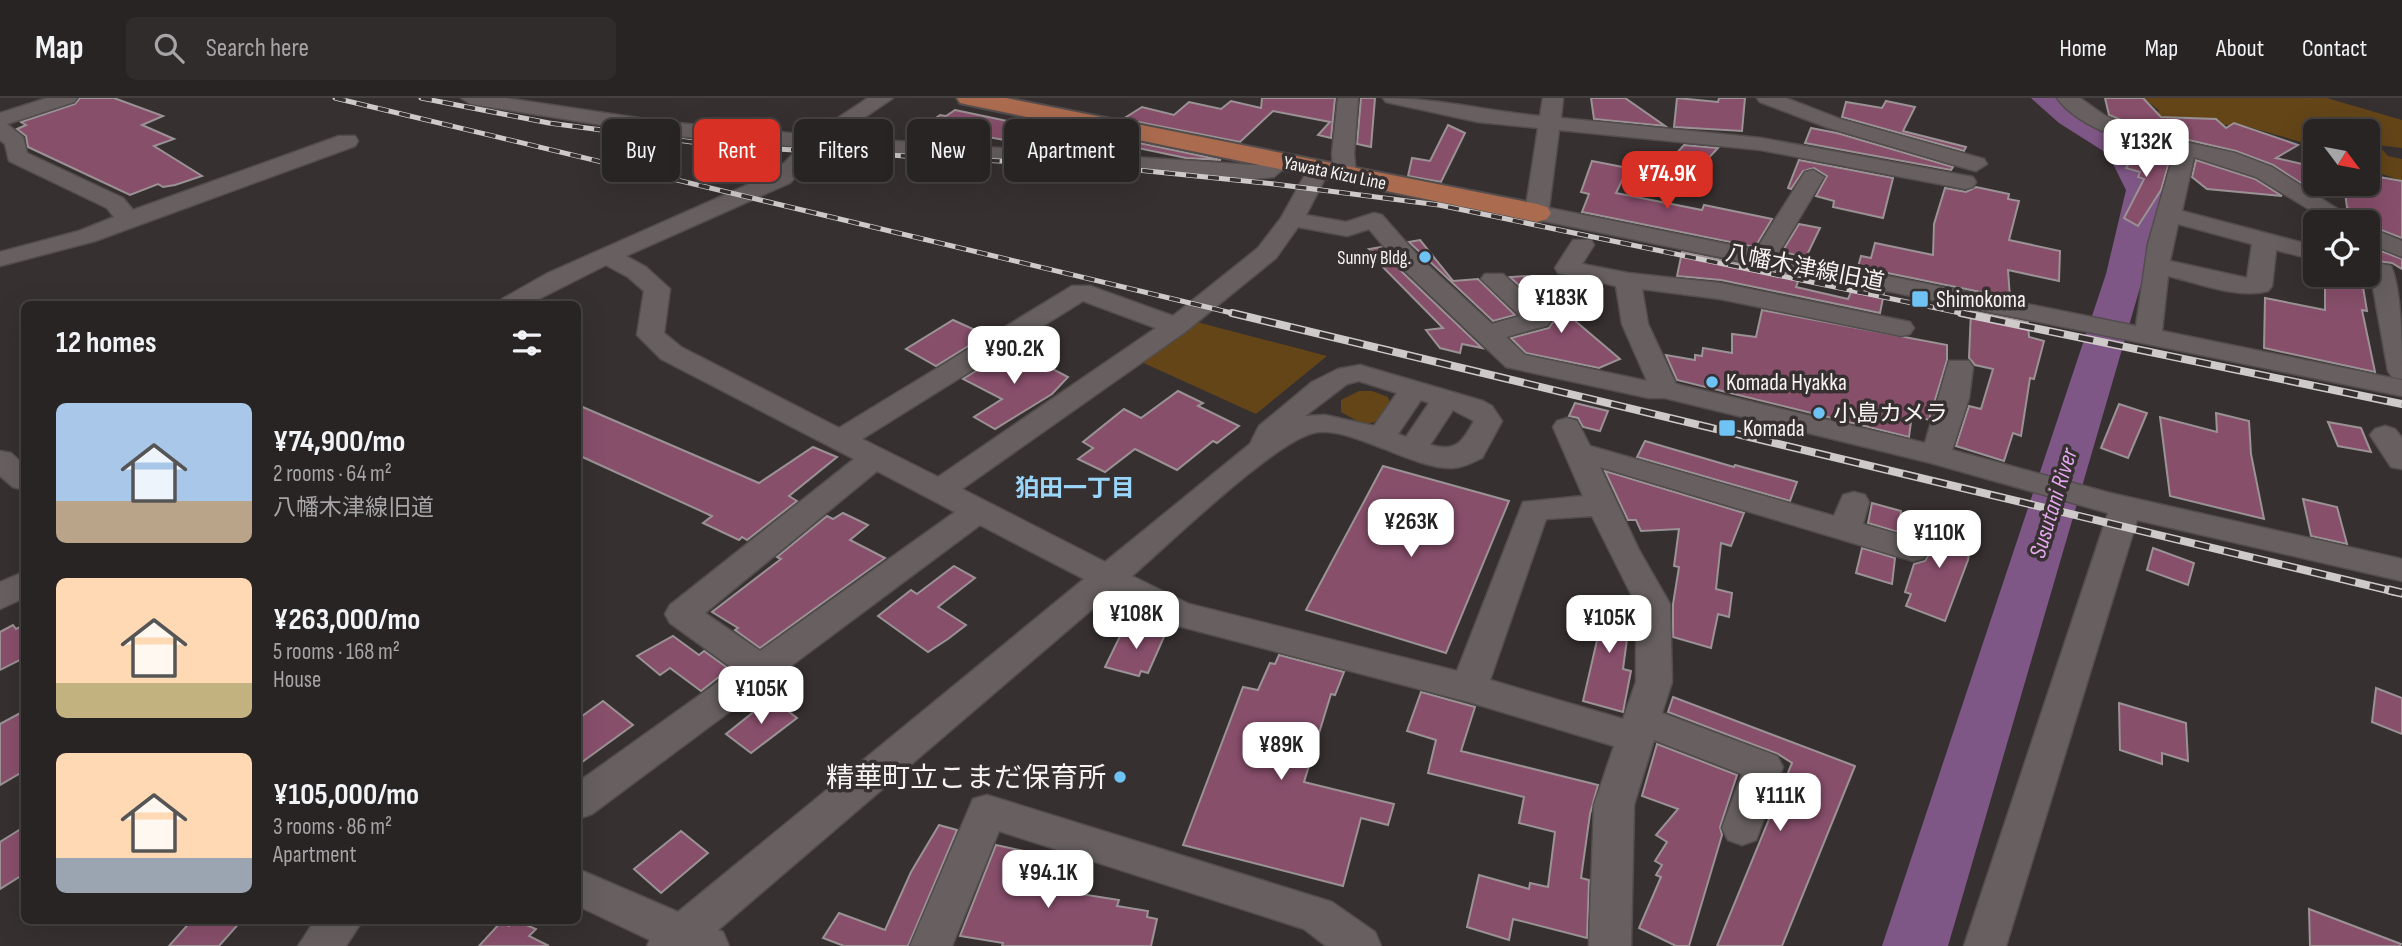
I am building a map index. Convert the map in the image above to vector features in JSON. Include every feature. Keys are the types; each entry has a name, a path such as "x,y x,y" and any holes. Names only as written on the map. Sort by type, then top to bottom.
{"main road":[{"name":"Yawata Kizu Line","path":"969,98 1537,213"}],"street":[{"path":"0,120 67,98"},
{"path":"471,98 532,111 692,133 794,141"},
{"path":"532,111 560,98"},
{"path":"848,119 883,98"},
{"path":"1345,174 1343,154 1348,98"},
{"path":"1393,98 1478,116 1760,144 1970,173 1767,98"},
{"path":"1537,213 1553,98"},
{"path":"2067,98 2096,120 2137,138 2227,158 2264,172 2328,210"},
{"path":"0,129 15,142 17,156 115,203 129,219"},
{"path":"0,259 87,236 347,141"},
{"path":"893,147 1114,159 1252,172 1266,172 1281,161"},
{"path":"2141,335 2179,164 2186,150"},
{"path":"517,301 606,256 782,178 794,169"},
{"path":"940,490 1176,326 1267,253 1292,219 1319,169"},
{"path":"1763,259 1813,177"},
{"path":"2323,207 2325,196"},
{"name":"八幡木津線旧道","path":"1537,213 2402,388"},
{"path":"2168,214 2303,250"},
{"path":"1292,219 1347,229 1374,220 1410,262 1516,361 1649,390 1665,390 1936,455 2020,480 2118,504 2402,570"},
{"path":"2158,266 2242,286 2259,286 2265,240"},
{"path":"2380,240 2402,250"},
{"path":"1582,245 1567,268 1628,281 1720,291 1901,328"},
{"path":"606,256 637,272 657,289 650,335 671,353 1179,614 1639,730 1670,730 1764,766 1742,828"},
{"path":"2384,271 2402,371"},
{"path":"1488,334 1539,319 1494,279"},
{"path":"1628,281 1635,324 1665,390"},
{"path":"839,440 1081,291 1176,326"},
{"path":"1936,455 1955,398 1959,367"},
{"path":"581,889 686,942 1109,577 1263,448 1309,424 1324,423 1453,459 1472,451 1488,421 1482,412 1473,407 1360,373 1338,377 1269,432 1263,448"},
{"path":"1338,377 1330,388 1328,400 1331,412 1343,429"},
{"path":"1380,439 1415,388"},
{"path":"1413,449 1446,398"},
{"path":"2385,435 2402,460"},
{"path":"1610,946 1614,805 1654,682 1653,604 1623,550 1573,441 1594,455 1850,516 1913,550"},
{"path":"761,670 682,614 874,458"},
{"path":"0,460 21,478"},
{"path":"1985,946 2118,504"},
{"path":"1469,688 1534,509 1604,505"},
{"path":"581,801 978,511"},
{"path":"0,597 21,586"},
{"path":"930,946 986,811 1317,915 1360,946"},
{"path":"319,946 338,924"}],"shaded area":[{"path":"2143,98 2327,98 2402,120 2402,148 2380,145 2380,119 2303,119 2303,143 2242,125 2189,125 2134,116 2160,111"},
{"path":"2380,147 2388,156 2402,159 2402,181 2380,173"},
{"path":"1193,321 1327,356 1256,414 1137,360"},
{"path":"1359,391 1372,391 1388,397 1390,403 1381,420 1364,425 1341,412 1341,400"}],"building":[{"path":"80,98 114,98 163,116 142,125 174,139 154,146 202,176 175,185 163,187 158,184 130,195 28,147 26,136 17,129 26,125 21,122 75,104"},
{"path":"1262,98 1335,98 1331,138 1318,135 1330,122 1273,111 1240,142 1139,122 1139,119 1123,119 1142,107 1174,115 1189,102 1221,109 1231,101 1261,108"},
{"path":"1361,98 1375,98 1371,147 1357,144"},
{"path":"1591,98 1625,98 1665,126 1594,119"},
{"path":"1677,98 1718,102 1719,98 1745,98 1742,131 1674,127"},
{"path":"2105,98 2143,98 2161,117 2216,119 2226,128 2234,123 2298,145 2276,158 2303,164 2303,184 2273,165 2236,151 2145,130 2109,115"},
{"path":"1886,101 1915,107 1903,131 1966,147 1964,151 1842,117 1846,102 1882,108"},
{"path":"955,110 1004,120 1004,140 990,137 990,119 935,119 940,115 946,116"},
{"path":"1448,125 1465,133 1441,182 1408,176 1412,158 1430,161"},
{"path":"1811,128 1953,167 1951,170 1805,143"},
{"path":"2124,142 2171,155 2161,190 2138,226 2124,218 2144,179 2138,177 2140,172 2126,168 2135,155 2122,152"},
{"path":"1139,143 1221,160 1186,158 1139,148"},
{"path":"1684,145 1718,148 1703,164 1674,156"},
{"path":"1799,160 1893,178 1883,218 1833,207 1834,201 1816,196 1827,176 1814,168 1803,171 1791,189 1788,188"},
{"path":"2196,160 2255,179 2282,196 2207,189 2192,177"},
{"path":"1592,161 1628,168 1616,193 1702,210 1704,205 1772,219 1755,247 1582,212 1589,194 1581,192"},
{"path":"2380,177 2402,181 2402,238 2380,230 2380,210 2347,208 2346,196 2380,196"},
{"path":"1976,187 2009,194 2008,199 2019,201 2009,240 2060,251 2059,281 2008,270 2010,298 1858,267 1861,256 1871,258 1875,243 1933,255 1934,224 1945,188 1966,192"},
{"path":"1799,224 1820,228 1806,257 1782,252"},
{"path":"1420,240 1453,281 1478,279 1515,315 1493,321 1409,242"},
{"path":"1381,247 1399,269 1482,348 1462,344 1460,353 1440,348 1426,330 1443,328 1370,254 1374,253 1369,249"},
{"path":"2380,251 2402,259 2402,269 2392,263 2380,262"},
{"path":"1682,252 1800,276 1796,287 1848,299 1853,287 1884,293 1880,313 1721,280 1677,276"},
{"path":"1527,276 1620,359 1599,368 1526,353 1511,338 1549,328 1555,319 1510,277"},
{"path":"2325,287 2363,287 2367,311 2362,310 2375,372 2264,348 2265,298 2325,310"},
{"path":"1762,310 1947,345 1947,360 1929,420 1912,414 1909,437 1677,380 1666,355 1695,360 1695,355 1702,356 1703,348 1732,353 1732,334 1756,337"},
{"path":"1971,311 2028,322 2029,337 2044,341 2034,379 2030,378 2021,436 2013,433 2004,461 1956,446 1969,406 1981,409 1993,369 1975,365 1969,358"},
{"path":"953,320 986,335 936,366 906,349"},
{"path":"1013,348 1068,377 1052,394 995,429 974,417 1002,399 963,379"},
{"path":"1178,391 1203,403 1198,406 1239,426 1217,443 1213,441 1177,470 1135,449 1105,472 1078,459 1093,448 1083,442 1124,409 1141,418"},
{"path":"1575,403 1608,411 1600,431 1583,427 1578,418 1569,416"},
{"path":"2119,404 2147,413 2128,458 2101,448"},
{"path":"581,406 759,483 813,447 837,457 789,496 797,501 747,540 742,537 739,540 703,523 712,516 581,456"},
{"path":"2216,413 2249,421 2251,454 2264,519 2170,496 2160,417 2217,432"},
{"path":"2328,422 2361,428 2371,452 2338,446"},
{"path":"1645,441 1797,482 1790,501 1637,457"},
{"path":"1383,466 1509,501 1446,653 1306,610"},
{"path":"1605,471 1744,513 1731,546 1721,543 1716,589 1732,593 1729,617 1718,614 1711,648 1673,637 1673,604 1679,567 1674,566 1679,529 1641,531 1636,520 1628,520"},
{"path":"2303,499 2337,507 2347,544 2311,536"},
{"path":"1872,503 1901,511 1898,532 1868,523"},
{"path":"843,513 868,525 850,540 885,558 760,648 735,630 738,628 712,612 781,559 777,557 827,516 833,519"},
{"path":"1927,519 1972,532 1968,560 1945,621 1906,606 1911,594 1905,592 1914,564 1925,561 1931,551 1926,541 1921,538"},
{"path":"1862,548 1895,558 1892,584 1856,573"},
{"path":"2153,548 2194,563 2188,585 2147,570"},
{"path":"954,566 975,578 938,607 966,625 948,639 928,652 878,616 911,590 917,594"},
{"path":"1603,599 1633,606 1633,626 1629,624 1623,669 1631,671 1623,712 1583,701 1598,636 1588,634 1593,603"},
{"path":"13,625 16,629 21,626 21,660 0,670 0,632"},
{"path":"1146,625 1167,630 1148,673 1141,671 1139,676 1105,667 1122,632 1141,634"},
{"path":"673,636 699,655 704,651 729,669 701,691 670,668 660,675 637,656"},
{"path":"1279,655 1344,672 1335,695 1331,694 1304,782 1394,804 1388,825 1361,818 1343,886 1183,845 1243,687 1258,690 1270,663 1275,664"},
{"path":"2376,688 2402,698 2402,734 2372,722"},
{"path":"1421,692 1475,707 1461,751 1598,785 1590,814 1581,878 1589,880 1587,938 1513,919 1509,940 1467,927 1479,875 1529,889 1530,883 1548,887 1555,832 1519,823 1524,797 1428,773 1436,740 1407,731"},
{"path":"1673,697 1855,766 1782,946 1717,946 1792,763 1778,754 1668,712"},
{"path":"771,698 797,718 751,753 726,734"},
{"path":"603,701 633,725 581,763 581,717"},
{"path":"2119,703 2186,723 2188,761 2162,753 2162,764 2120,750"},
{"path":"21,713 21,773 0,785 0,724"},
{"path":"1657,744 1737,775 1720,827 1722,835 1689,946 1676,946 1639,928 1661,877 1656,875 1662,865 1655,861 1667,842 1656,835 1678,809 1642,796"},
{"path":"939,825 957,830 908,946 844,946 823,938 839,913 885,930 911,872"},
{"path":"21,829 21,876 0,889 0,842"},
{"path":"681,831 708,853 661,893 634,869"},
{"path":"996,845 1024,851 1019,864 1074,871 1068,892 1119,900 1117,906 1148,911 1147,917 1157,919 1151,946 1002,946 1003,943 960,936"},
{"path":"2309,909 2401,944 2310,946"},
{"path":"188,924 238,924 219,946 169,946"},
{"path":"499,924 524,924 536,929 529,936 549,946 479,946"}],"waterway":[{"name":"Susutani River","path":"1915,946 2125,274 2144,190 2122,148 2070,116 2047,98"}],"railway":[{"path":"335,98 1240,315"},
{"path":"421,98 549,123 722,146 1108,167 1439,205 1970,315"},
{"path":"1232,313 2396,592"},
{"path":"1961,313 2402,404"},
{"path":"2389,590 2402,593"}],"place":[{"name":"Sunny Bldg.","path":"1425,257"},
{"name":"Shimokoma","path":"1920,299"},
{"name":"Komada Hyakka","path":"1712,382"},
{"name":"小島カメラ","path":"1819,413"},
{"name":"Komada","path":"1727,428"},
{"name":"精華町立こまだ保育所","path":"1120,777"}],"district":[{"name":"狛田一丁目","path":"1075,488"}]}
